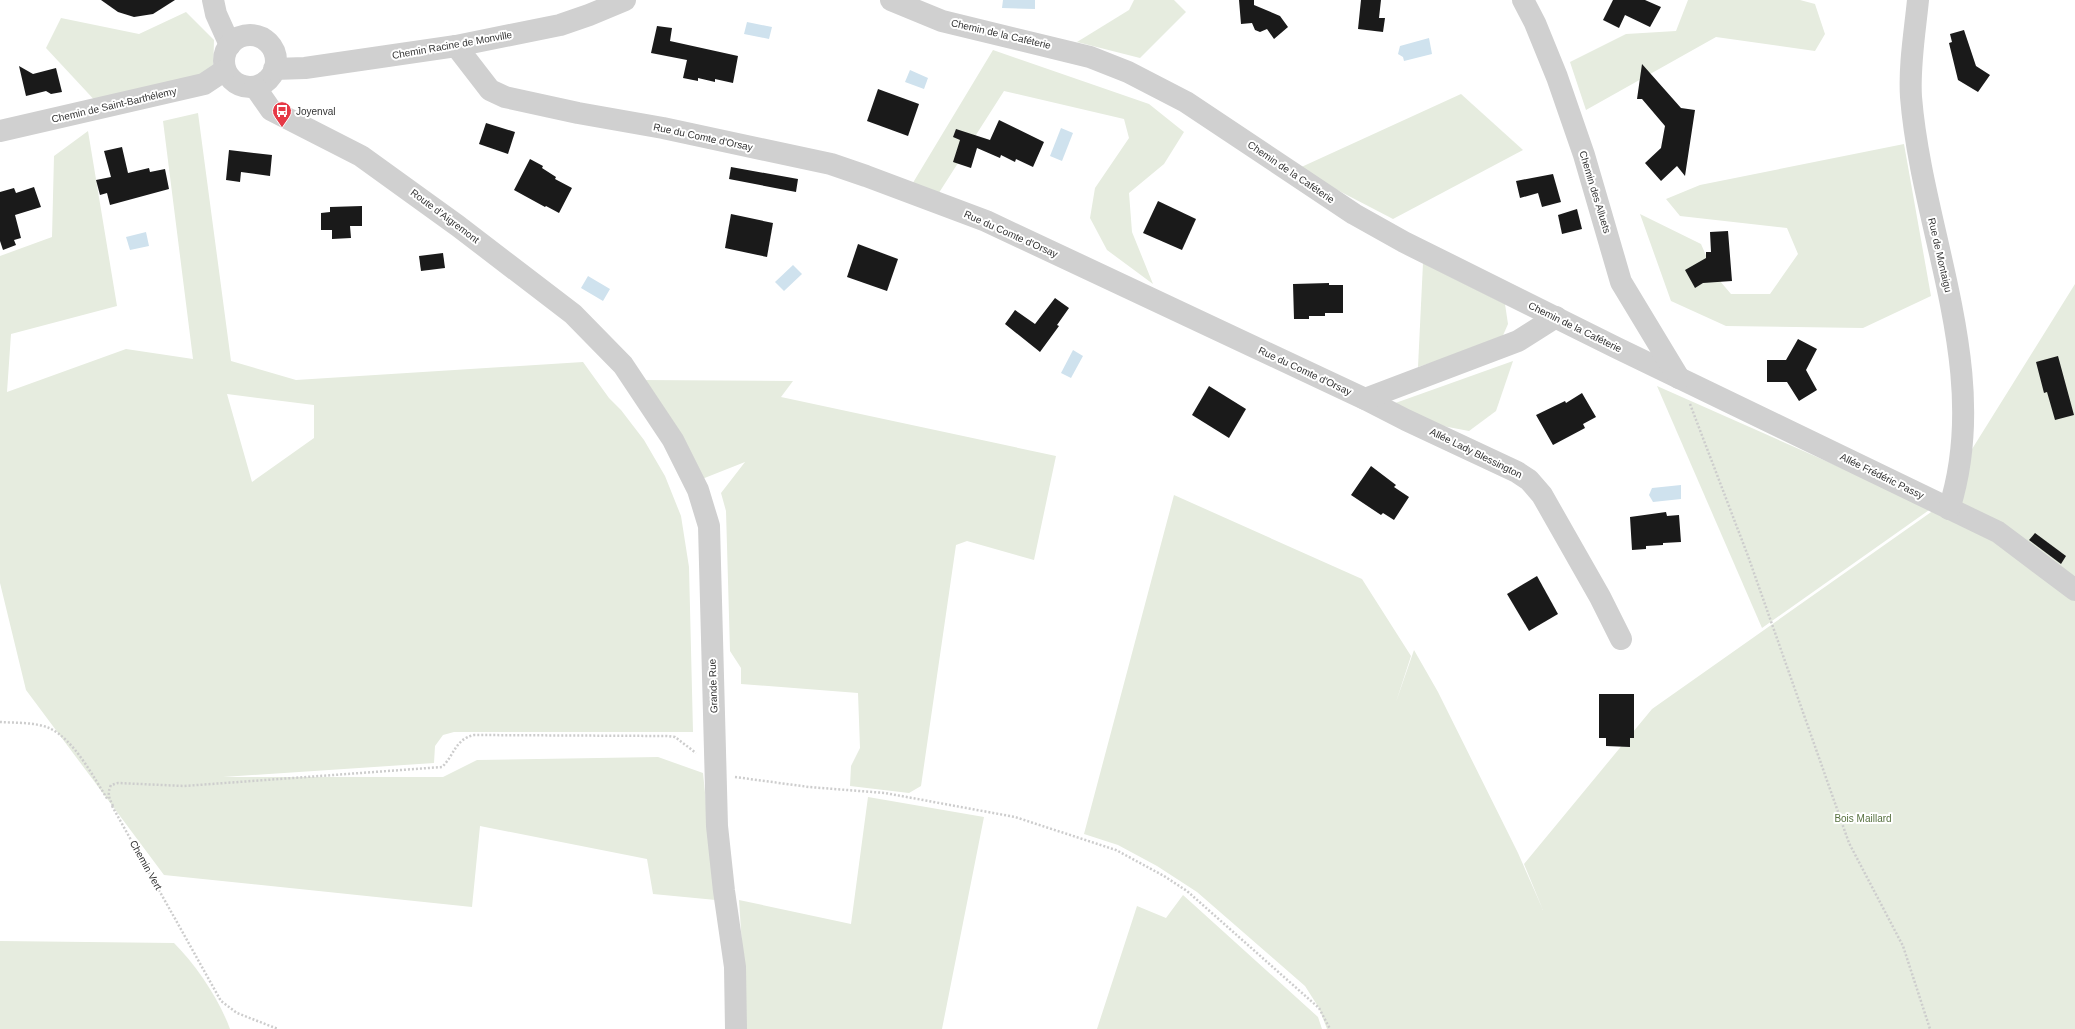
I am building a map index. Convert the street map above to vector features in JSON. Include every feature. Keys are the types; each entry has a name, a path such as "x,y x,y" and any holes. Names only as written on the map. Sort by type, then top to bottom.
{"street":[{"path":"213,0 216,14 230,45"},
{"name":"Chemin Racine de Monville","path":"274,69 305,68 456,46 560,25 625,0"},
{"name":"Chemin de la Caféterie","path":"891,0 942,21 1090,57 1128,72 1186,102 1354,214 1404,242 1679,378"},
{"name":"Chemin des Alluets","path":"1522,0 1535,23 1557,76 1584,155 1621,282 1679,378"},
{"name":"Rue de Montaigu","path":"1918,0 1913,51 1911,96 1926,194 1942,258 1960,361 1961,450 1956,489 1949,509"},
{"path":"250,35 265,41 274,54 274,69 270,78 263,84 255,87 243,87 232,80 225,70 225,53 235,40 250,35"},
{"name":"Rue du Comte d'Orsay","path":"456,46 490,90 504,97 578,113 663,128 830,164 866,176 986,221 1365,398"},
{"name":"Chemin de Saint-Barthélemy","path":"0,131 204,84 225,70"},
{"name":"Route d’Aigremont","path":"255,87 270,110 361,156 458,226 574,314 623,366"},
{"path":"1365,398 1518,341 1556,317"},
{"name":"Grande Rue","path":"623,366 673,440 698,490 709,526 717,826 723,884 735,967 736,1029"},
{"name":"Allée Frédéric Passy","path":"1679,378 1998,532 2075,590"},
{"name":"Allée Lady Blessington","path":"1365,398 1406,420 1470,449 1529,480 1542,495 1600,597 1621,639"}],"path":[{"path":"1679,378 1748,556 1849,842 1903,946 1930,1029"},
{"name":"Chemin Vert","path":"0,722 24,723 49,728 68,742 113,806 222,1001 236,1013 278,1029"},
{"path":"113,806 108,795 109,790 111,785 118,783 184,786 442,767 447,762 460,741 465,737 474,735 674,737 686,744 716,774 921,799 1015,817 1116,850 1164,876 1192,896 1319,1008 1330,1029"}],"green space":[{"path":"1134,0 1174,0 1186,12 1140,58 1077,42 1129,10"},
{"path":"1688,0 1800,0 1815,4 1825,34 1815,51 1716,37 1586,110 1570,62 1626,34 1676,31"},
{"path":"186,12 214,40 213,76 100,106 46,48 61,18 139,34"},
{"path":"993,50 1149,104 1184,132 1164,164 1129,193 1132,232 1153,284 1107,250 1090,218 1095,188 1129,138 1124,119 1004,91 935,199 911,186"},
{"path":"1461,94 1523,150 1393,219 1297,169"},
{"path":"198,113 231,361 296,380 583,362 609,398 621,410 644,440 665,476 681,516 689,567 693,732 454,732 443,735 435,746 434,763 223,777 443,777 477,760 658,757 703,773 716,900 653,894 647,859 480,826 472,907 164,875 26,690 0,583 0,256 52,237 54,156 88,131 117,306 11,334 7,392 126,349 193,359 163,121","holes":["227,394 314,405 314,438 252,482"]},
{"path":"1904,144 1931,296 1863,328 1726,326 1671,301 1640,214 1701,244 1714,274 1731,294 1770,294 1798,254 1787,228 1680,216 1666,199 1700,185"},
{"path":"1423,263 1505,304 1508,324 1501,340 1418,367"},
{"name":"Bois Maillard","path":"2075,284 2075,1029 1327,1029 1319,1008 1305,986 1197,892 1157,866 1118,845 1084,834 1174,495 1362,579 1411,656 1396,702 1414,650 1438,692 1518,853 1543,910 1524,864 1652,709 1934,510"},
{"path":"1513,361 1496,411 1469,431 1427,423 1387,406"},
{"path":"638,380 793,381 781,397 1056,456 1034,560 967,541 956,545 921,786 909,793 850,786 851,766 860,748 858,693 741,684 741,668 730,651 726,511 721,493 745,462 697,481"},
{"path":"1657,386 1932,508 1762,628"},
{"path":"868,797 984,817 942,1029 745,1029 744,976 739,900 851,924"},
{"path":"1183,895 1318,1017 1322,1029 1097,1029 1137,906 1166,918"},
{"path":"0,941 174,943 206,983 220,1006 230,1029 0,1029"}],"water":[{"path":"1003,0 1035,0 1035,9 1002,8"},
{"path":"747,22 772,27 769,39 744,34"},
{"path":"1429,38 1432,54 1404,61 1403,57 1398,54 1400,46"},
{"path":"910,70 928,78 924,89 905,82"},
{"path":"1061,128 1073,133 1062,161 1050,156"},
{"path":"146,232 149,246 130,250 126,237"},
{"path":"793,265 802,274 784,291 775,282"},
{"path":"588,276 610,289 603,301 581,288"},
{"path":"1073,350 1083,356 1071,378 1061,373"},
{"path":"1681,485 1681,499 1653,502 1649,495 1652,488"}],"building":[{"path":"101,0 175,0 153,14 134,17 118,12"},
{"path":"1239,0 1254,0 1254,5 1280,16 1288,27 1274,39 1267,29 1260,32 1255,30 1252,23 1241,24"},
{"path":"1361,0 1381,0 1379,18 1385,18 1383,32 1358,29"},
{"path":"1613,0 1645,0 1661,7 1650,27 1625,15 1619,28 1603,20"},
{"path":"657,26 672,28 670,41 738,56 733,83 715,79 715,82 698,78 698,81 683,78 687,60 651,53"},
{"path":"1964,30 1976,66 1990,75 1978,92 1958,80 1949,43 1952,42 1950,34"},
{"path":"1642,64 1681,108 1695,110 1685,176 1677,166 1661,181 1645,163 1661,148 1665,126 1642,99 1637,99"},
{"path":"19,66 33,74 56,68 62,92 51,94 46,91 26,96"},
{"path":"878,89 919,104 908,136 867,121"},
{"path":"999,120 1044,142 1033,167 1016,159 1015,162 1001,155 1000,158 977,148 971,168 953,162 960,140 953,137 956,129 990,140"},
{"path":"486,123 515,132 508,154 479,144"},
{"path":"122,147 128,173 149,168 150,172 165,169 169,189 110,205 107,193 100,195 96,180 111,177 104,151"},
{"path":"229,150 272,155 270,176 241,172 240,182 226,180"},
{"path":"530,159 543,166 542,168 556,177 555,179 572,188 559,213 514,190"},
{"path":"731,167 798,179 796,192 729,179"},
{"path":"1553,174 1561,202 1542,207 1538,193 1520,198 1516,181"},
{"path":"34,187 41,207 15,215 21,238 14,240 16,245 3,250 0,241 0,192 14,188 16,193"},
{"path":"1158,201 1196,219 1182,250 1143,233"},
{"path":"362,206 362,226 350,226 351,238 332,239 332,230 321,230 321,213 330,212 330,207"},
{"path":"1577,209 1582,229 1562,234 1558,215"},
{"path":"731,214 773,223 767,257 725,248"},
{"path":"1728,231 1732,281 1703,283 1695,288 1685,270 1706,258 1706,252 1711,252 1710,232"},
{"path":"858,244 898,259 887,291 847,277"},
{"path":"443,253 445,268 421,271 419,256"},
{"path":"1329,283 1329,285 1343,285 1343,313 1325,313 1325,316 1309,316 1309,319 1294,319 1293,284"},
{"path":"1055,298 1069,308 1057,325 1059,326 1040,352 1005,324 1015,310 1035,324"},
{"path":"1798,339 1817,349 1806,370 1817,390 1799,401 1787,382 1767,382 1767,360 1786,360"},
{"path":"2058,356 2074,415 2055,420 2047,392 2044,393 2036,362"},
{"path":"1209,386 1246,409 1229,438 1192,415"},
{"path":"1582,393 1596,417 1583,424 1585,428 1553,445 1536,415 1565,401 1566,403"},
{"path":"1371,466 1396,485 1394,487 1409,497 1394,520 1383,513 1381,515 1351,495"},
{"path":"1666,512 1667,516 1679,515 1681,542 1663,543 1663,545 1646,546 1646,549 1632,550 1630,517"},
{"path":"2035,533 2066,556 2061,564 2029,540"},
{"path":"1537,576 1558,614 1529,631 1507,594"},
{"path":"1599,694 1634,694 1634,738 1630,738 1630,747 1606,746 1606,738 1599,738"}],"place":[{"name":"Joyenval","path":"282,128"}]}
